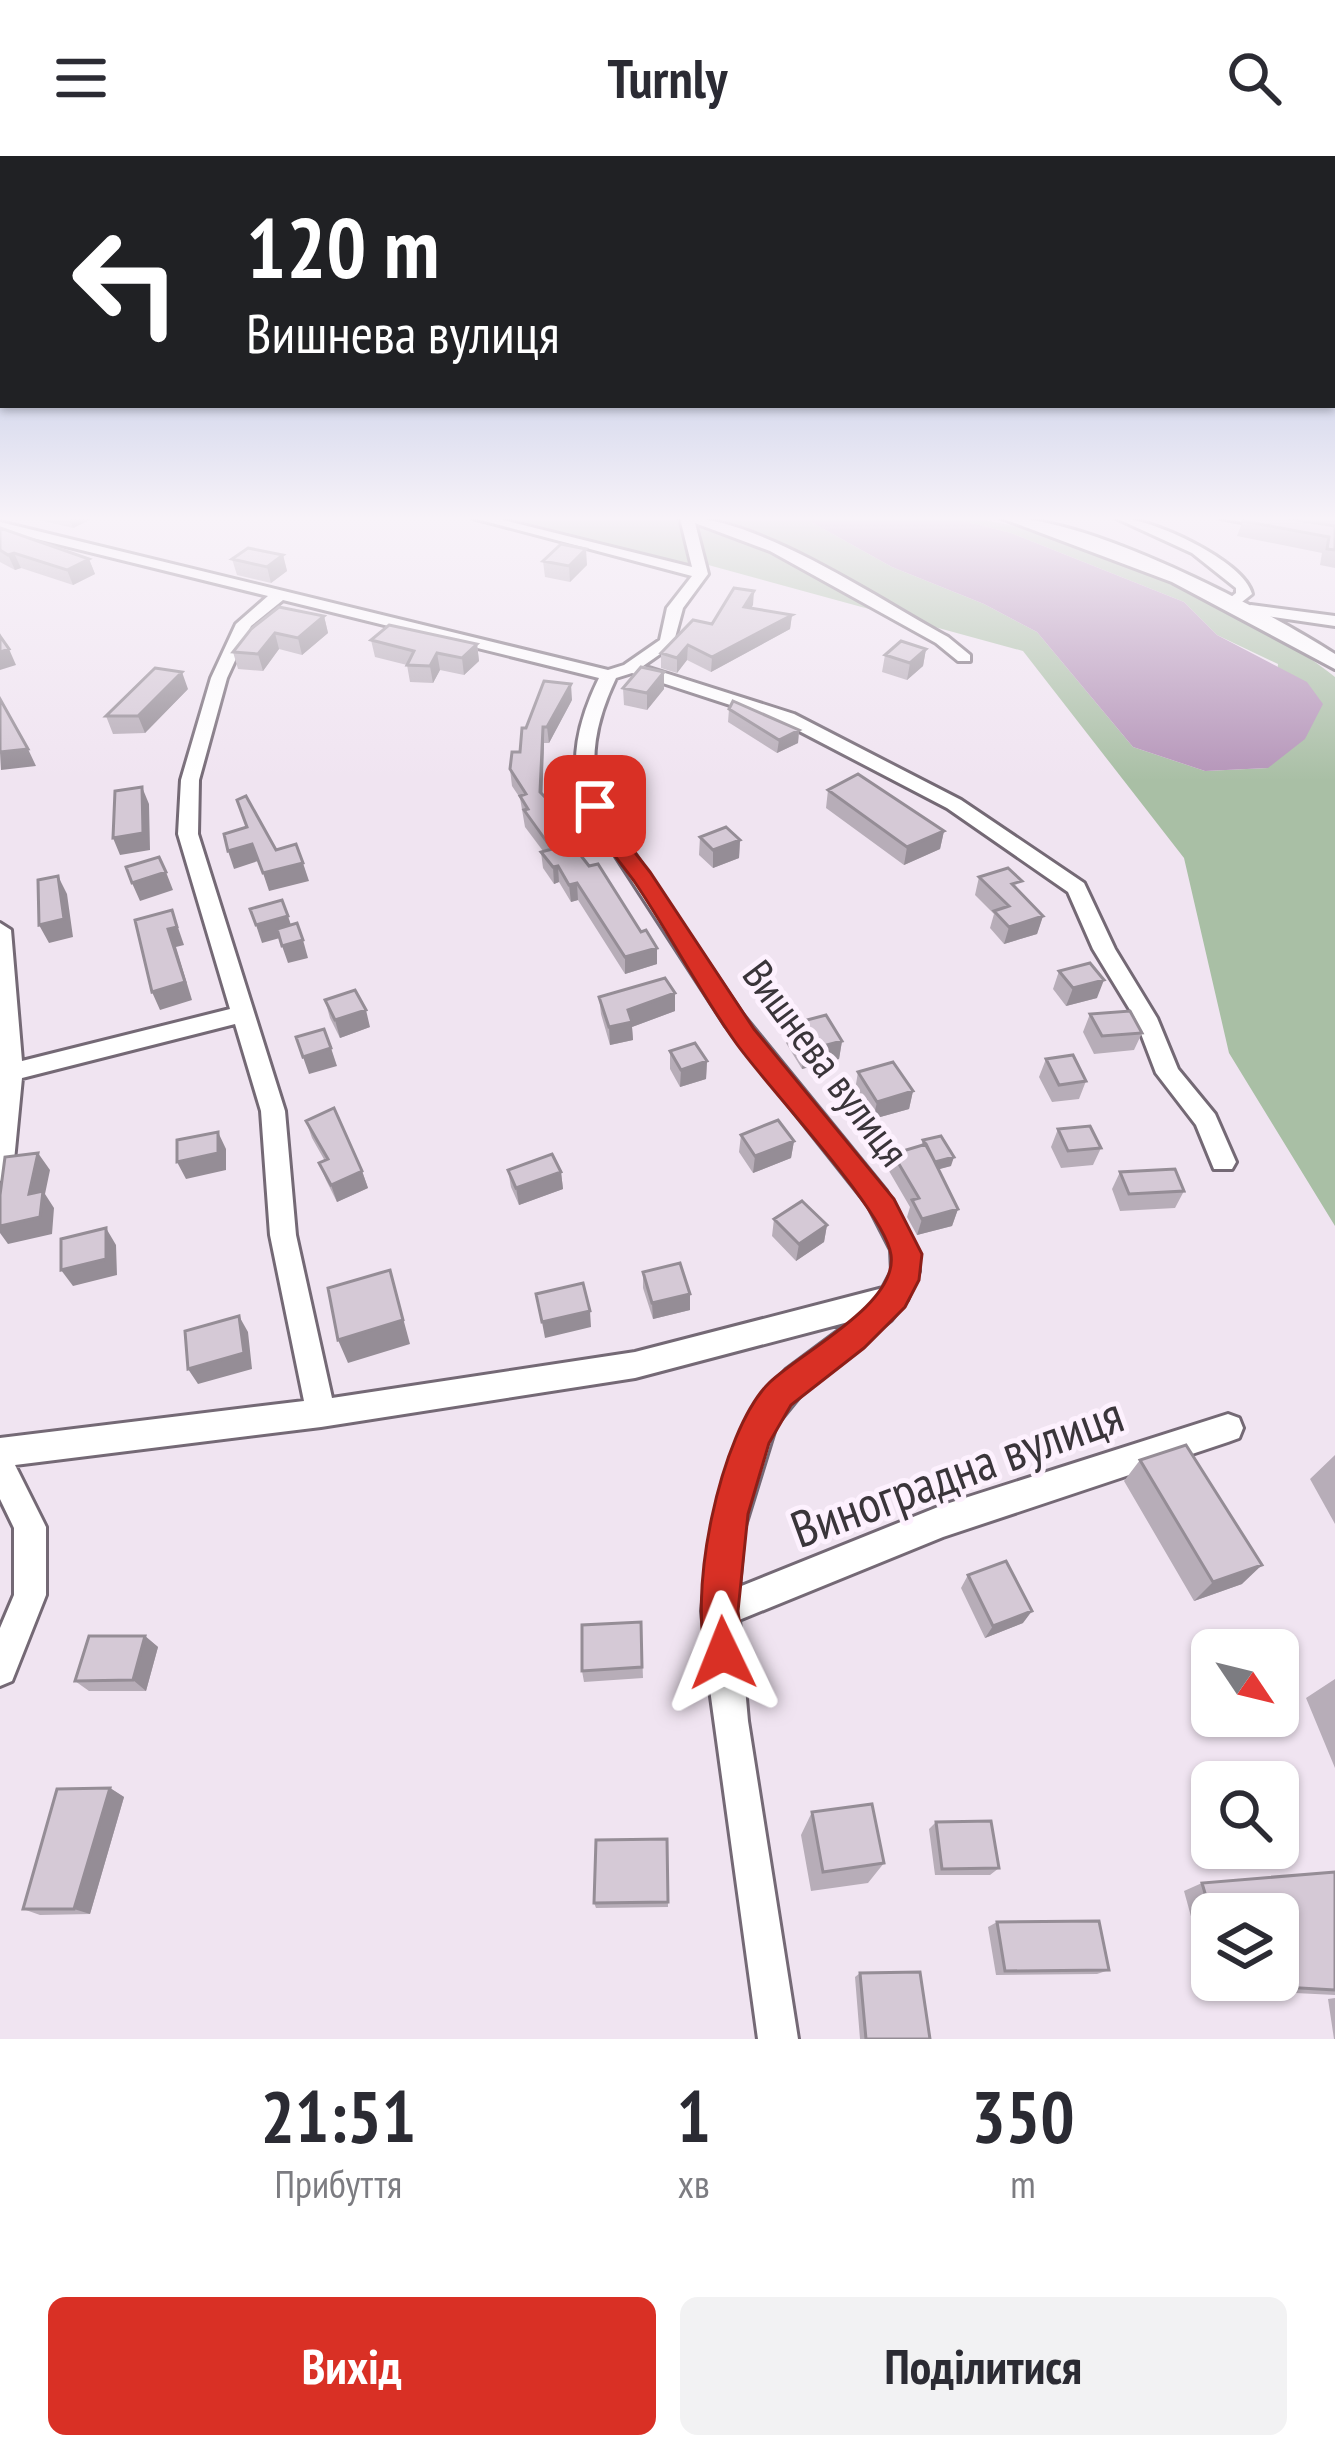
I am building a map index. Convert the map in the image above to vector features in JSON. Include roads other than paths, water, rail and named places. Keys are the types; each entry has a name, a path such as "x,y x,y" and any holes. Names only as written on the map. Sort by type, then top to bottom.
{"street":[{"path":"266,606 244,624 219,678 190,780 188,834 273,1111 283,1234 321,1413"},
{"path":"323,606 619,671 788,718 954,805 1078,888 1104,949 1146,1018 1168,1073 1206,1121 1223,1162"},
{"path":"619,671 667,642 677,606"},
{"path":"880,606 942,640 964,658"},
{"path":"1242,606 1335,621"},
{"path":"1242,606 1335,663"},
{"name":"Вишнева вулиця","path":"619,671 596,703 585,747 585,783 604,829 642,877 745,1036 884,1207 906,1254 904,1280 894,1297"},
{"path":"0,930 11,1072 0,1171"},
{"path":"11,1072 242,1014"},
{"path":"0,1452 321,1413 634,1365 894,1297"},
{"path":"778,2039 727,1696 719,1611 730,1514 754,1438 779,1394 853,1338 894,1297"},
{"name":"Виноградна вулиця","path":"719,1611 944,1521 1228,1428"},
{"path":"0,1466 30,1527 30,1595 0,1669"}]}
